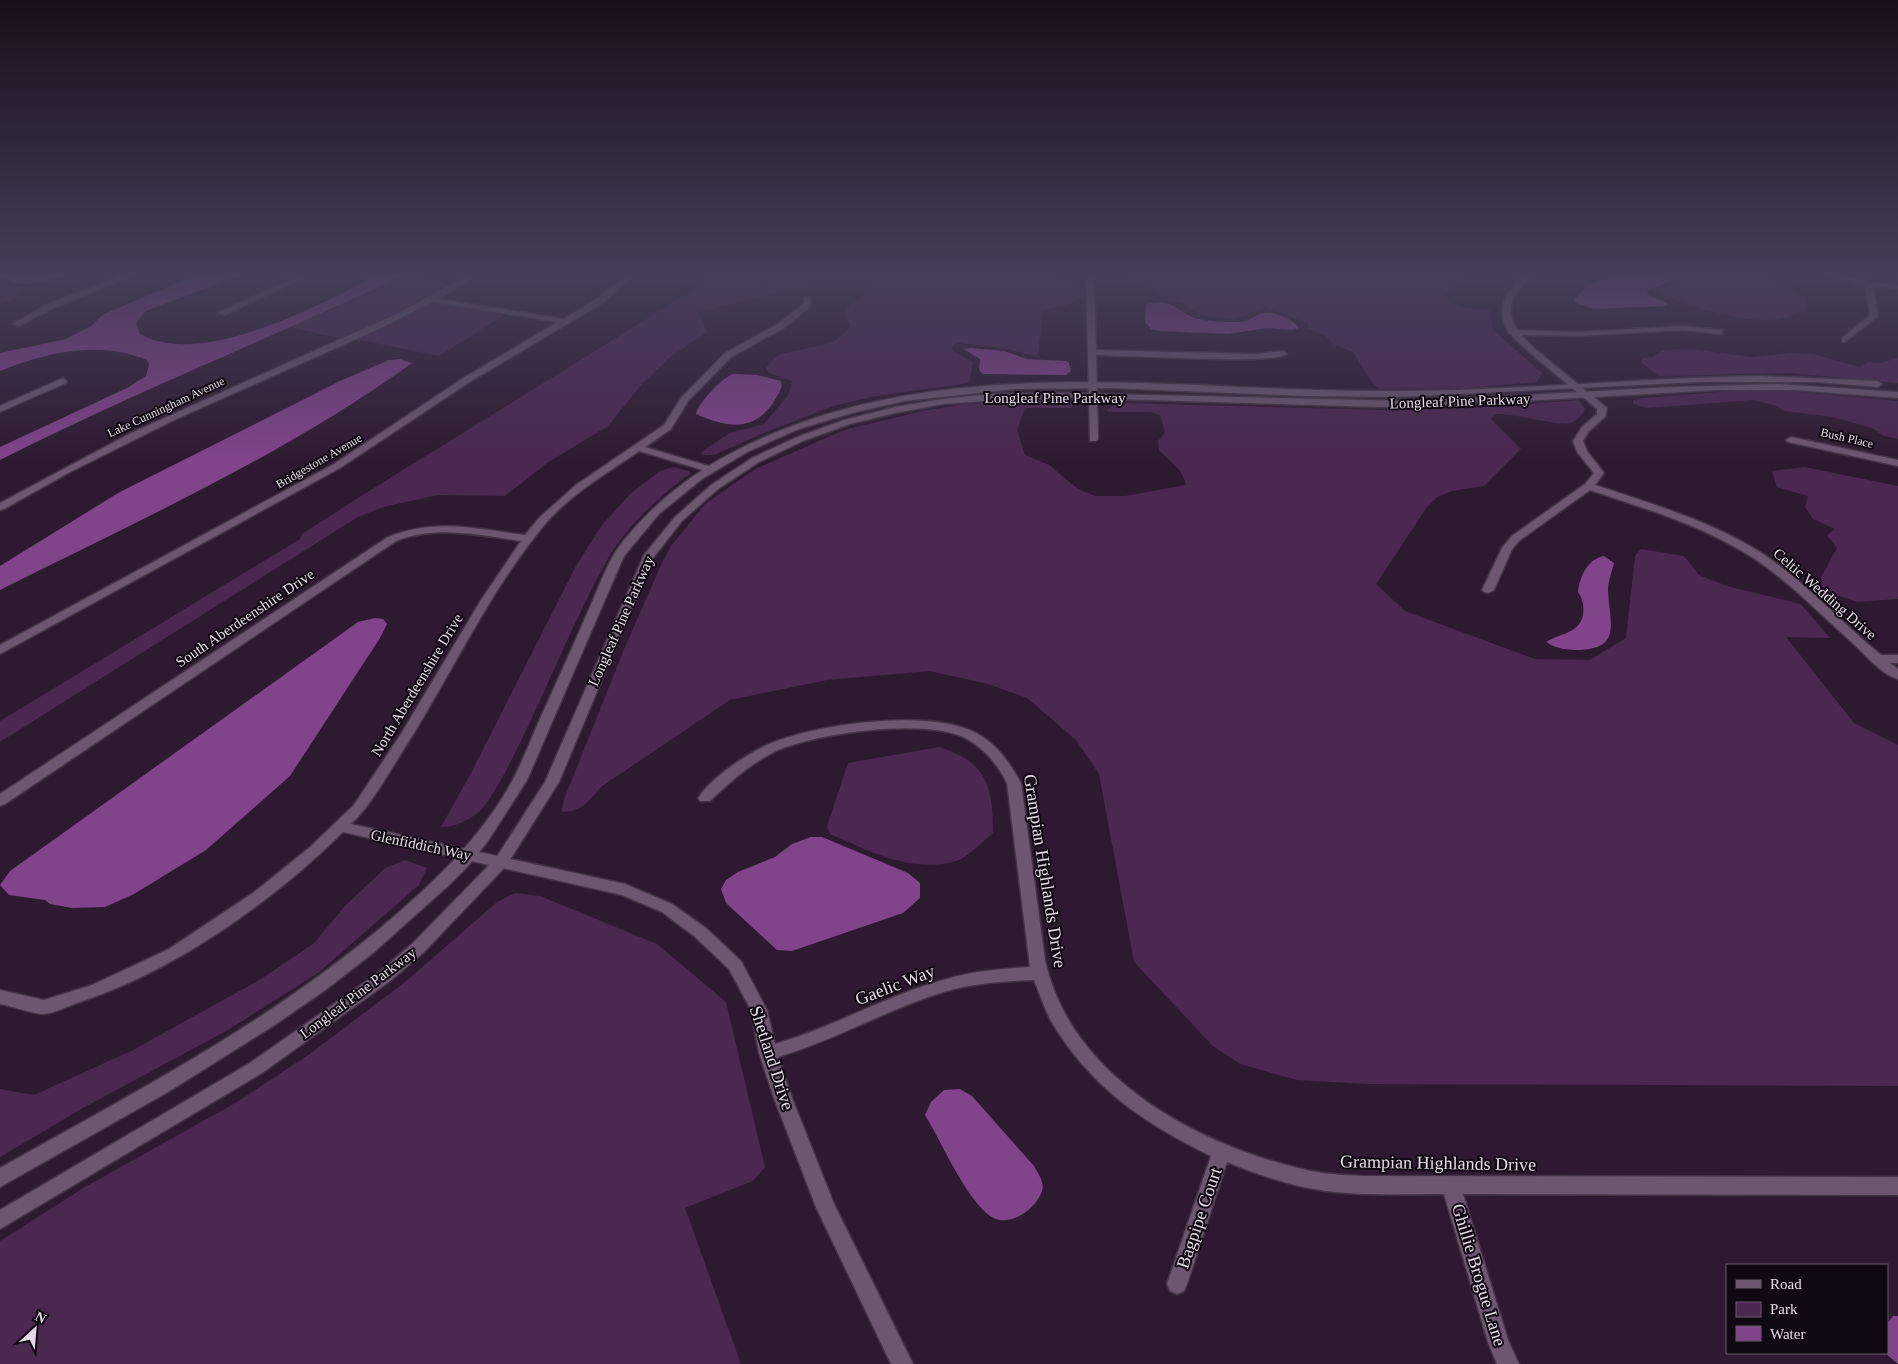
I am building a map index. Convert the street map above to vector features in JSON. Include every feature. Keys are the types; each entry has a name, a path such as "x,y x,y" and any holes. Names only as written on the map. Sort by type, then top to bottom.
{"street":[{"name":"Lake Cunningham Avenue","path":"0,507 84,460 160,423 355,335"},
{"name":"Bridgestone Avenue","path":"0,650 337,466 461,383 541,335"},
{"name":"North Aberdeenshire Drive","path":"0,997 44,1007 97,990 175,953 258,897 314,852 359,808 407,735 487,600 528,539 544,519 580,487 636,447 668,427 684,400 728,354 765,335"},
{"path":"1092,335 1093,439"},
{"path":"1488,590 1507,548 1516,538 1589,486 1599,473 1582,452 1578,441 1585,429 1603,412 1602,408 1519,341 1514,335"},
{"path":"1845,340 1851,335"},
{"path":"1092,352 1254,357 1283,354"},
{"name":"Longleaf Pine Parkway","path":"0,1220 256,1068 356,998 418,948 501,862 552,782 648,556 673,523 716,485 754,461 786,446 828,429 874,416 942,403 988,397 1091,391 1360,394 1755,377 1817,379 1898,387"},
{"path":"0,409 63,381"},
{"name":"Longleaf Pine Parkway","path":"0,1178 235,1042 345,968 387,933 468,855 500,813 520,780 619,555 648,519 668,499 708,469 735,453 797,426 894,400 989,388 1039,385 1091,391 1375,404 1588,396 1759,386 1826,388 1898,395"},
{"name":"Bush Place","path":"1791,440 1898,462"},
{"path":"636,447 708,469"},
{"name":"Celtic Wedding Drive","path":"1589,486 1689,522 1749,550 1780,571 1898,675"},
{"name":"South Aberdeenshire Drive","path":"0,801 392,539 407,532 436,528 528,539"},
{"path":"1878,659 1898,659"},
{"name":"Grampian Highlands Drive","path":"705,798 749,760 771,748 822,733 910,724 947,728 979,739 997,752 1008,766 1014,784 1040,973 1053,1007 1069,1035 1094,1066 1130,1100 1162,1124 1221,1153 1304,1178 1362,1185 1898,1186"},
{"name":"Glenfiddich Way","path":"341,827 501,862"},
{"name":"Shetland Drive","path":"501,862 625,890 667,908 700,932 734,965 759,1010 768,1053 783,1098 826,1207 902,1364"},
{"name":"Gaelic Way","path":"768,1053 796,1046 934,989 980,977 1040,973"},
{"name":"Bagpipe Court","path":"1177,1284 1221,1153"},
{"name":"Ghillie Brogue Lane","path":"1451,1185 1498,1342 1508,1364"}],"green space":[{"path":"324,335 473,335 439,356 351,338 347,340"},
{"path":"621,335 703,335 670,357 642,384 608,426 547,463 505,496 438,495 383,507 358,517 0,742 0,721 300,539 302,534"},
{"path":"843,335 1040,335 1038,355 1033,356 1004,348 958,343 952,346 953,351 973,362 969,383 870,397 834,406 766,432 714,455 703,455 701,452 730,433 764,424 789,394 792,381 769,373 766,368 771,362 788,352 819,346 838,339"},
{"path":"1325,335 1498,335 1542,373 1537,382 1467,388 1380,389 1372,383 1353,352 1333,344"},
{"path":"1690,349 1752,357 1792,353 1813,354 1860,367 1867,362 1880,363 1898,358 1898,383 1790,373 1658,376 1641,362 1643,358 1652,357 1663,350"},
{"path":"1746,390 1789,391 1898,401 1898,439 1884,436 1872,428 1833,417 1784,411 1774,405 1754,400 1647,408 1633,404 1633,400 1645,398"},
{"path":"1065,400 1071,402 1073,405 1071,408 1025,408 1017,430 1025,455 1049,465 1078,489 1095,496 1125,496 1186,485 1179,470 1159,450 1158,441 1165,432 1160,415 1150,412 1109,412 1106,410 1118,403 1383,410 1459,409 1579,400 1585,409 1579,418 1571,423 1565,424 1496,414 1491,419 1521,449 1484,486 1452,491 1437,497 1427,507 1376,584 1405,611 1535,659 1590,660 1626,638 1635,556 1641,549 1684,556 1699,575 1727,586 1801,604 1830,638 1786,637 1854,723 1898,745 1898,1086 1365,1084 1297,1080 1240,1064 1213,1046 1134,962 1099,774 1076,740 1027,698 988,684 930,671 827,680 730,700 601,787 580,808 569,812 562,812 563,802 625,647 661,565 671,546 705,504 755,469 844,430 923,411 965,404"},
{"path":"672,467 690,471 690,474 642,514 613,551 582,608 531,721 490,798 479,812 471,818 456,825 441,827 471,773 576,566 602,525 630,494 660,471"},
{"path":"1805,467 1898,486 1898,599 1857,602 1822,590 1821,577 1837,548 1827,535 1835,529 1813,519 1805,507 1808,496 1777,487 1772,471"},
{"path":"939,747 968,760 977,768 989,789 993,816 993,833 970,853 956,861 940,864 923,865 907,863 876,853 830,834 827,826 848,763"},
{"path":"405,860 427,868 419,885 318,973 228,1030 83,1108 0,1157 0,1089 34,1095 133,1050 261,979 313,944 345,906 385,868"},
{"path":"515,893 540,896 657,944 726,1002 765,1167 753,1181 685,1208 741,1364 0,1364 0,1241 85,1187 237,1102 311,1053 405,982 497,902"}],"water":[{"path":"74,335 142,335 162,342 188,344 215,341 240,335 272,335 103,410 0,460 0,447 127,388 146,376 149,364 147,360 129,354 92,350 73,351 36,358 0,371 0,353 66,339"},
{"path":"963,349 1004,351 1027,359 1066,361 1069,363 1071,371 1066,375 983,374 979,370 980,359"},
{"path":"400,359 412,363 314,427 158,512 0,590 0,566 118,493 340,381 389,360"},
{"path":"733,374 757,375 781,381 782,386 766,411 757,419 747,423 736,425 724,423 696,414 711,391"},
{"path":"1604,556 1614,563 1608,587 1611,622 1608,638 1603,644 1594,648 1580,650 1562,649 1546,642 1578,626 1583,615 1582,600 1578,592 1581,580 1589,565"},
{"path":"375,618 383,619 387,624 380,638 290,776 206,850 134,894 105,907 72,908 50,904 45,900 9,895 0,885 10,871 358,622"},
{"path":"811,837 822,837 908,873 920,883 920,898 903,913 792,951 777,950 726,903 721,889 726,880 738,872 775,857 792,844"},
{"path":"960,1089 972,1096 1034,1166 1041,1178 1043,1188 1039,1198 1028,1211 1020,1216 1013,1219 997,1219 981,1208 954,1169 925,1115 931,1102 944,1090"},
{"path":"1893,1316 1898,1316 1898,1364 1886,1354 1888,1354 1888,1323"}]}
